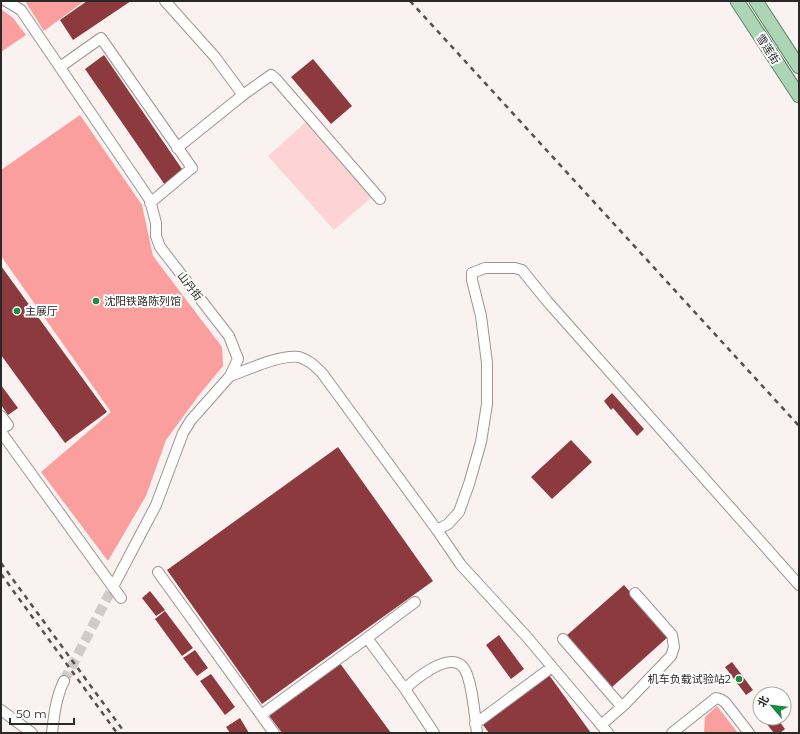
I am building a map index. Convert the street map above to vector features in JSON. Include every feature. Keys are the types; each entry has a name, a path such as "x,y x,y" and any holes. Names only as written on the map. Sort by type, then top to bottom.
{"main road":[{"name":"雪莲街","path":"737,1 799,96"},
{"name":"雪莲街","path":"756,1 799,67"}],"street":[{"name":"山丹街","path":"6,1 21,10 150,203 156,223 156,236 160,247 229,336 238,359 230,376 191,420 183,433 156,505 115,583"},
{"path":"165,1 215,57 243,95"},
{"path":"60,67 101,38 192,168 150,203"},
{"path":"177,148 243,95 271,76 276,79 380,199"},
{"path":"437,530 448,524 459,512 481,442 487,404 487,363 481,316 472,280 472,273 485,268 515,268 522,270 547,301 799,585"},
{"path":"230,376 273,360 298,357 310,362 322,373 461,565 526,636 605,729 622,707 671,656 674,647 672,635 635,593"},
{"path":"1,416 8,425 1,430 121,598"},
{"path":"158,572 274,733"},
{"path":"261,715 415,602"},
{"path":"367,638 405,689 434,733"},
{"path":"563,639 622,707"},
{"path":"405,689 421,675 446,662 454,661 463,666 469,681 476,728"},
{"path":"476,728 552,667"},
{"path":"52,733 54,712 64,681"},
{"path":"672,733 716,698 725,702 749,733"},
{"path":"1,710 32,733"}],"shaded area":[{"path":"25,1 84,1 44,31"},
{"path":"1,9 13,18 26,35 1,52"},
{"name":"沈阳铁路陈列馆","path":"80,115 142,205 153,256 222,347 223,366 199,395 166,440 146,496 108,561 41,472 111,412 1,256 1,170"},
{"path":"306,122 373,196 334,230 268,156"},
{"path":"717,706 738,733 704,733 705,717"}],"building":[{"path":"87,1 131,1 73,40 60,20"},
{"path":"104,55 184,172 165,185 85,69"},
{"path":"313,59 352,106 331,124 291,77"},
{"name":"主展厅","path":"1,266 107,412 65,443 1,355"},
{"path":"1,385 18,408 8,415 1,405"},
{"path":"612,393 644,429 637,436 613,408 611,410 604,401"},
{"path":"571,440 592,462 552,499 531,477"},
{"path":"338,447 433,581 262,704 167,570"},
{"path":"624,585 669,636 611,688 566,636"},
{"path":"150,591 165,610 156,616 142,598"},
{"path":"165,611 193,648 182,656 155,619"},
{"path":"499,635 524,669 511,679 486,645"},
{"path":"195,650 208,668 197,676 183,658"},
{"path":"339,662 391,733 282,733 268,714"},
{"name":"机车负载试验站2","path":"732,662 752,691 746,695 725,667"},
{"path":"211,674 235,707 225,715 200,681"},
{"path":"549,675 591,733 489,733 483,725"},
{"path":"240,718 249,733 230,733 226,727"},
{"path":"768,726 783,726 785,729 780,733 774,733"}],"tunnel":[{"path":"64,681 115,583"}],"railway":[{"path":"410,1 799,426"},
{"path":"1,563 125,733"},
{"path":"1,574 117,733"}],"place":[{"name":"沈阳铁路陈列馆","path":"96,301"},
{"name":"主展厅","path":"17,311"},
{"name":"机车负载试验站2","path":"739,679"}]}
